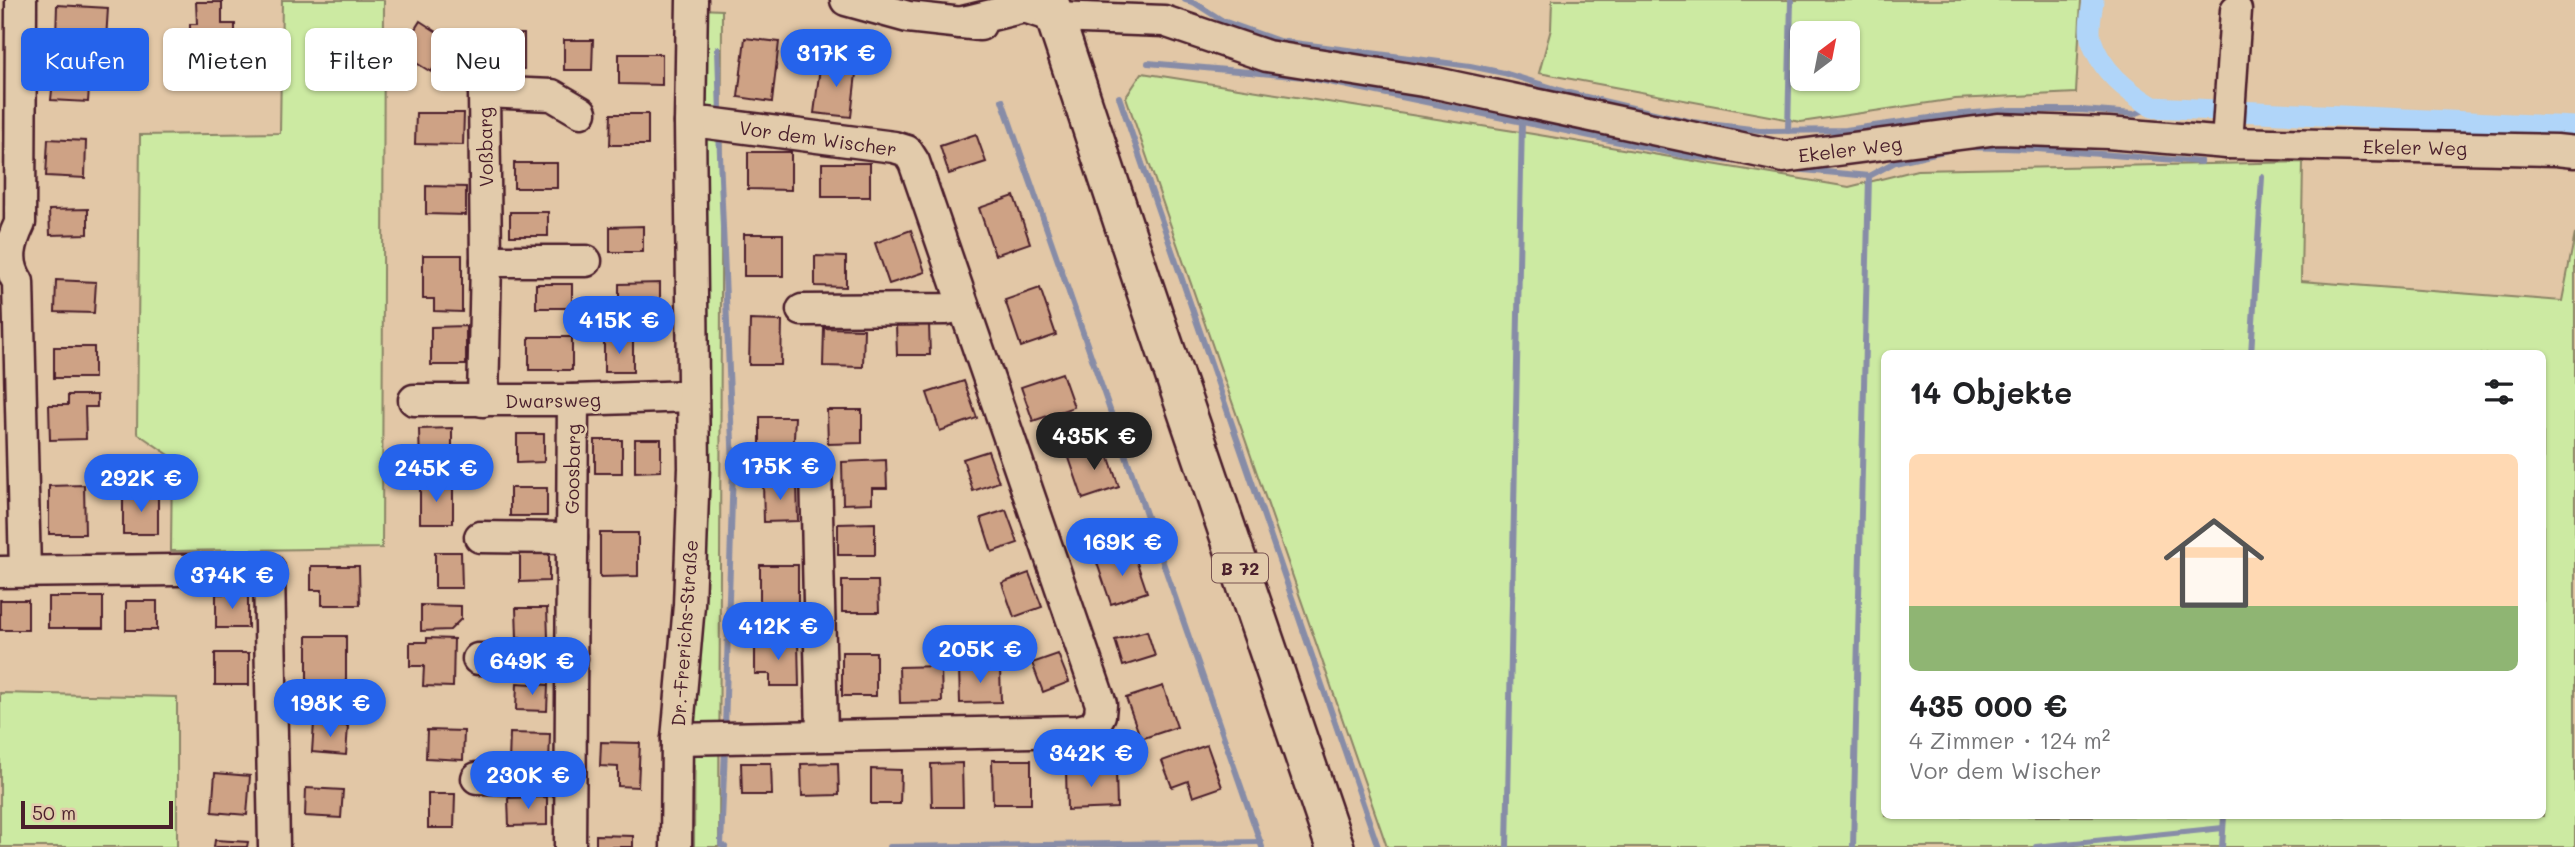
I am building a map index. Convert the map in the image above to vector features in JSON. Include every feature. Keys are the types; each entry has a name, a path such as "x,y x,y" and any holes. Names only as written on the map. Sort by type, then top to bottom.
{"main road":[{"name":"B 72","path":"1052,8 1144,289 1335,847"}],"street":[{"path":"21,0 20,223 28,239 26,269 18,282 12,571 270,569 274,847"},
{"name":"Dr.-Frerichs-Straße","path":"676,847 677,739 689,605 694,468 690,123 692,0"},
{"name":"Ekeler Weg","path":"846,0 908,17 1018,29 1052,8 1164,21 1267,56 1436,83 1784,157 1998,129 2108,133 2229,120 2575,152"},
{"path":"2229,120 2236,10"},
{"name":"Voßbarg","path":"483,401 486,261 484,92 552,95 580,112"},
{"name":"Vor dem Wischer","path":"677,739 822,734 1078,731 1093,727 1100,715 1101,704 914,162 907,151 894,147 708,123 690,123"},
{"path":"486,261 586,261"},
{"path":"802,310 947,309 963,305"},
{"name":"Dwarsweg","path":"414,400 573,400 692,396"},
{"name":"Goosbarg","path":"570,847 573,400"},
{"path":"816,468 822,734"},
{"name":"Goosbarg","path":"480,537 572,538"},
{"path":"478,659 572,659"},
{"path":"477,778 569,779"}],"green space":[{"path":"282,0 384,0 384,28 305,28 305,91 384,91 382,548 171,551 172,457 137,433 140,135 280,133 281,91 291,91 291,28 282,28"},
{"path":"1552,0 2081,0 2076,93 1955,99 1801,122 1539,73 1551,29"},
{"path":"700,9 722,10 719,847 694,847"},
{"path":"1142,73 1849,187 1917,170 2303,162 2301,281 2562,301 2575,234 2575,847 1387,847 1126,97"},
{"path":"0,693 177,697 177,847 0,847"}],"building":[{"path":"196,2 222,2 222,24 235,24 235,28 190,28 190,24 197,24"},
{"path":"57,5 108,8 107,28 56,28"},
{"path":"420,21 431,28 431,72 417,63 416,28"},
{"path":"745,38 779,42 772,102 738,97"},
{"path":"564,40 593,40 592,70 564,70"},
{"path":"619,54 662,54 662,85 619,84"},
{"path":"821,60 857,65 851,117 814,113"},
{"path":"52,91 89,91 88,102 51,100"},
{"path":"416,113 464,113 463,145 415,144"},
{"path":"611,114 648,114 648,145 610,145"},
{"path":"976,134 986,162 949,174 940,146"},
{"path":"48,139 86,141 85,178 46,176"},
{"path":"748,152 791,152 791,190 748,189"},
{"path":"514,163 557,163 557,188 514,188"},
{"path":"822,163 870,163 870,197 822,197"},
{"path":"426,186 466,187 466,215 426,214"},
{"path":"1014,196 1030,243 995,255 979,208"},
{"path":"88,209 88,234 50,235 49,210"},
{"path":"510,212 548,212 548,236 510,236"},
{"path":"643,226 643,252 610,252 610,227"},
{"path":"911,230 925,272 889,284 875,243"},
{"path":"744,234 783,234 783,276 744,276"},
{"path":"423,255 462,255 462,312 434,311 434,299 423,299"},
{"path":"815,256 846,257 846,287 815,286"},
{"path":"56,280 96,282 94,313 55,312"},
{"path":"660,283 660,308 619,308 619,284"},
{"path":"536,284 572,284 572,308 536,308"},
{"path":"1040,288 1056,335 1021,347 1005,300"},
{"path":"750,320 782,321 781,365 749,365"},
{"path":"929,324 930,355 897,355 896,325"},
{"path":"466,326 466,365 431,365 431,327"},
{"path":"824,328 864,329 863,367 823,366"},
{"path":"529,337 572,337 572,370 529,370"},
{"path":"604,341 633,341 633,372 604,372"},
{"path":"54,347 94,347 94,378 54,378"},
{"path":"1062,373 1074,407 1033,421 1021,387"},
{"path":"964,381 977,418 940,431 927,393"},
{"path":"68,395 97,395 97,407 85,407 86,439 50,440 49,405 68,405"},
{"path":"827,410 862,410 862,443 828,444"},
{"path":"760,417 795,417 793,460 760,461"},
{"path":"452,428 452,454 440,454 440,466 420,466 419,429"},
{"path":"517,434 544,434 544,462 517,463"},
{"path":"635,439 661,439 661,471 635,472"},
{"path":"595,440 622,440 622,473 595,473"},
{"path":"1105,446 1119,487 1083,499 1069,458"},
{"path":"988,451 999,482 973,491 963,459"},
{"path":"886,460 887,488 872,488 872,503 843,504 842,462"},
{"path":"763,482 797,482 798,521 764,522"},
{"path":"84,485 85,534 49,534 49,486"},
{"path":"420,485 453,485 453,523 420,523"},
{"path":"510,488 547,488 547,516 510,516"},
{"path":"123,494 158,494 158,534 123,534"},
{"path":"1006,510 1018,543 992,552 981,518"},
{"path":"875,523 875,555 838,555 838,524"},
{"path":"600,533 638,533 638,576 600,577"},
{"path":"1133,551 1147,592 1111,604 1097,563"},
{"path":"435,552 461,552 462,588 435,588"},
{"path":"520,553 549,553 549,581 520,582"},
{"path":"760,565 798,565 798,609 760,609"},
{"path":"311,566 359,566 360,605 322,605 322,590 311,590"},
{"path":"1029,573 1042,607 1014,617 1002,583"},
{"path":"842,581 878,581 879,612 842,612"},
{"path":"216,594 248,594 248,628 216,628"},
{"path":"48,597 103,597 103,628 48,628"},
{"path":"0,600 28,600 28,630 0,630"},
{"path":"126,601 157,601 157,630 126,630"},
{"path":"421,605 461,606 461,619 450,630 421,631"},
{"path":"516,608 547,608 548,638 517,638"},
{"path":"1147,631 1155,656 1123,666 1115,640"},
{"path":"307,636 346,636 346,685 307,685"},
{"path":"427,638 454,639 453,687 423,686 424,666 410,666 410,642 427,642"},
{"path":"798,641 799,686 770,686 770,674 755,674 755,642"},
{"path":"842,652 876,652 876,696 842,696"},
{"path":"215,653 249,653 249,685 215,685"},
{"path":"1058,654 1069,682 1043,692 1032,663"},
{"path":"941,666 942,702 900,703 899,667"},
{"path":"959,667 1000,667 1001,702 960,703"},
{"path":"517,683 548,685 547,711 516,710"},
{"path":"1163,686 1177,727 1141,739 1126,698"},
{"path":"314,723 348,726 346,755 312,752"},
{"path":"427,730 464,731 463,760 426,758"},
{"path":"510,733 550,734 549,764 509,763"},
{"path":"601,742 640,743 638,787 618,786 618,767 600,766"},
{"path":"1207,745 1222,787 1193,797 1188,781 1172,787 1162,761"},
{"path":"992,760 1031,760 1031,804 993,804"},
{"path":"741,763 771,763 772,795 742,795"},
{"path":"838,763 839,795 802,796 801,764"},
{"path":"962,763 963,807 932,807 931,764"},
{"path":"871,769 901,770 900,804 871,804"},
{"path":"1116,769 1117,808 1067,810 1066,770"},
{"path":"215,773 250,776 247,815 212,812"},
{"path":"306,788 343,790 341,818 305,816"},
{"path":"428,794 455,794 454,828 428,828"},
{"path":"547,797 547,825 509,826 508,798"},
{"path":"596,835 633,836 633,847 596,847"},
{"path":"215,840 248,842 247,847 214,847"}],"waterway":[{"path":"1185,0 1195,3 1223,21 1279,41 1470,66 1692,122 1768,131 1846,130 1951,115 2010,110 2082,110 2134,114 2153,107"},
{"path":"1788,131 1791,0"},
{"path":"2093,0 2090,35 2095,50 2108,70 2124,87 2153,107 2575,127"},
{"path":"718,49 720,116"},
{"path":"1148,63 1305,77 1687,156 1740,162"},
{"path":"1119,97 1378,847"},
{"path":"1002,100 1262,847"},
{"path":"1507,847 1522,121"},
{"path":"719,131 733,467 725,729"},
{"path":"1966,147 2037,149 2201,162"},
{"path":"1793,169 1869,176 1895,162 1948,150"},
{"path":"1853,847 1869,176"},
{"path":"2251,350 2262,177"},
{"path":"725,748 721,845 725,847"},
{"path":"2222,847 2224,819"},
{"path":"2036,847 2223,828"},
{"path":"890,847 1261,842"}]}
